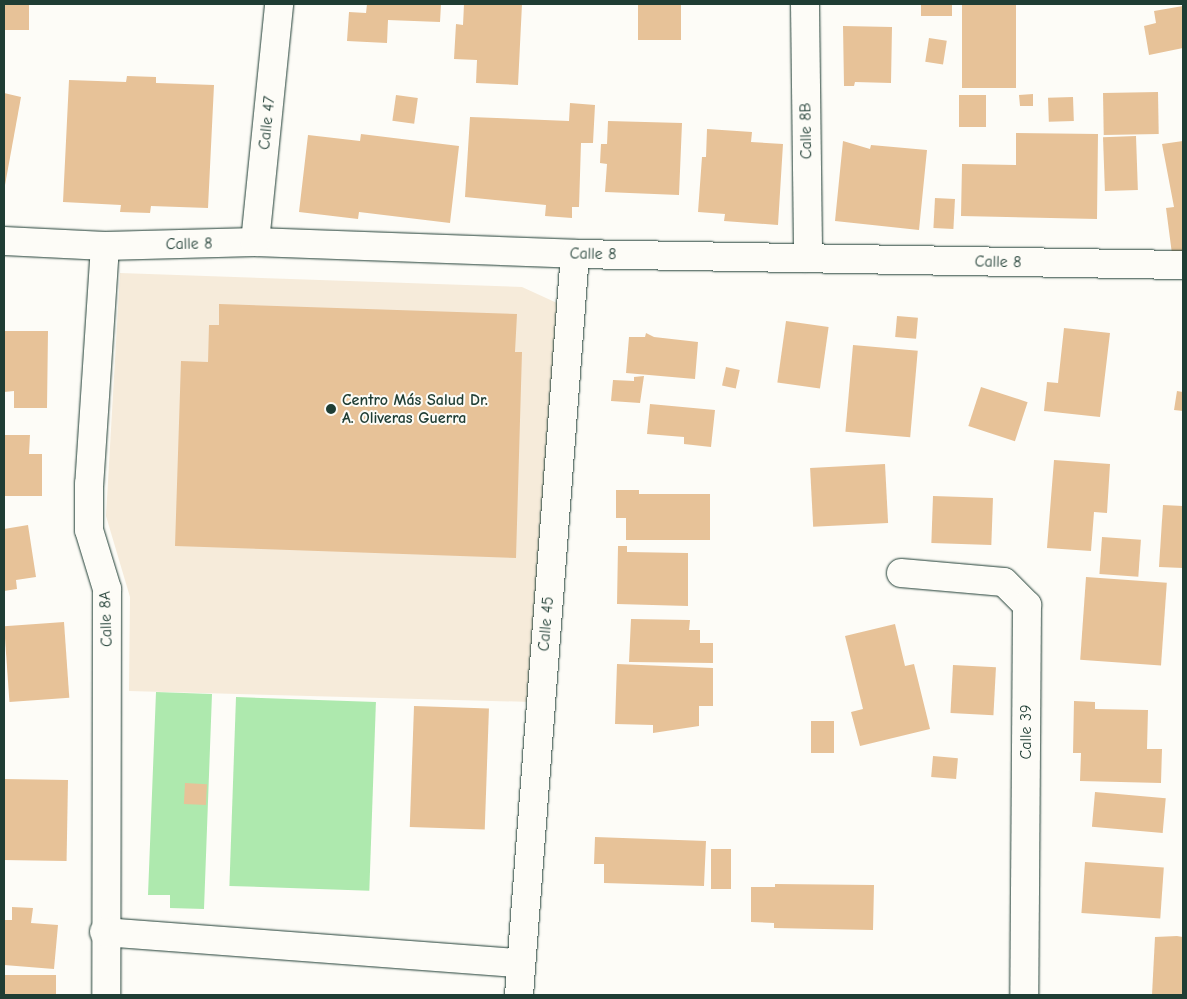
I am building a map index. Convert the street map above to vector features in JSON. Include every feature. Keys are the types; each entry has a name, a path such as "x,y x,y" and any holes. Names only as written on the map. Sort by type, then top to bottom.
{"street":[{"name":"Calle 47","path":"255,242 280,4"},
{"name":"Calle 8B","path":"805,4 808,258"},
{"name":"Calle 8","path":"4,242 105,246 255,242 575,254 1183,266"},
{"name":"Calle 8A","path":"105,246 88,484 89,530 107,589 104,932 106,995"},
{"name":"Calle 45","path":"519,995 519,963 575,254"},
{"name":"Calle 39","path":"901,573 1004,582 1027,605 1024,995"},
{"path":"104,932 519,963"}],"shaded area":[{"name":"Centro Más Salud Dr. A. Oliveras Guerra","path":"120,273 522,287 557,303 532,702 129,691 130,597 106,516"}],"green space":[{"path":"156,692 212,694 204,909 170,908 170,895 148,895"},
{"path":"236,697 376,702 369,891 229,886"}],"building":[{"path":"4,4 29,4 29,30 4,30"},
{"path":"367,4 441,4 440,22 388,20 387,43 347,41 349,12 366,13"},
{"path":"464,4 522,4 518,85 476,83 477,60 454,59 456,24 463,25"},
{"path":"638,4 681,4 681,40 638,40"},
{"path":"921,4 952,4 952,16 921,16"},
{"path":"962,4 1016,4 1016,88 962,88"},
{"path":"1183,6 1183,48 1149,55 1144,26 1156,23 1154,11"},
{"path":"843,26 892,27 891,83 855,82 854,86 844,86"},
{"path":"929,38 947,41 943,65 925,62"},
{"path":"127,76 156,77 156,83 214,85 208,208 151,206 150,213 120,212 121,205 63,202 69,80 126,82"},
{"path":"1158,92 1159,134 1104,135 1103,93"},
{"path":"4,93 21,97 5,185 4,185"},
{"path":"1033,94 1033,106 1020,106 1019,95"},
{"path":"396,95 418,98 414,124 392,121"},
{"path":"959,95 986,95 986,127 959,127"},
{"path":"1073,97 1074,121 1049,122 1048,98"},
{"path":"570,103 595,105 593,143 581,143 579,207 572,207 572,218 545,216 546,205 465,197 470,117 569,121"},
{"path":"608,121 682,123 679,195 605,192 607,164 600,163 601,144 607,144"},
{"path":"707,129 752,132 751,142 783,144 778,225 724,221 725,214 698,212 702,157 706,157"},
{"path":"1016,133 1098,134 1097,219 961,216 962,164 1016,165"},
{"path":"361,134 459,146 450,223 359,212 358,219 299,212 308,135 360,141"},
{"path":"1136,136 1138,190 1105,191 1103,137"},
{"path":"843,141 870,149 871,145 927,150 919,230 835,221"},
{"path":"1183,141 1183,252 1172,254 1166,208 1174,207 1162,144"},
{"path":"935,198 955,199 953,229 933,228"},
{"path":"219,304 517,314 515,352 522,352 516,558 175,546 181,361 208,362 209,325 219,325"},
{"path":"897,316 918,318 916,339 895,337"},
{"path":"786,321 829,327 820,388 777,382"},
{"path":"1064,328 1110,333 1100,417 1044,411 1047,382 1058,383"},
{"path":"4,331 48,331 47,408 14,408 14,391 4,392"},
{"path":"646,333 654,337 698,342 695,379 626,373 629,337 645,337"},
{"path":"853,345 918,351 910,437 845,432"},
{"path":"726,367 740,370 736,388 722,386"},
{"path":"644,376 640,403 611,401 613,380 634,381 634,377"},
{"path":"981,387 1028,402 1015,441 968,426"},
{"path":"1177,391 1183,392 1183,411 1174,410"},
{"path":"650,404 715,410 711,447 684,444 684,437 647,434"},
{"path":"4,435 30,435 29,454 42,454 42,496 4,496"},
{"path":"1054,460 1110,464 1107,513 1094,512 1091,551 1047,548"},
{"path":"885,464 888,523 813,527 810,468"},
{"path":"616,490 639,490 639,494 710,494 710,540 626,540 626,518 616,518"},
{"path":"933,496 993,498 991,545 931,543"},
{"path":"1163,505 1183,506 1183,568 1159,567"},
{"path":"28,525 36,577 16,580 17,589 4,591 4,529"},
{"path":"1102,537 1141,540 1138,577 1099,574"},
{"path":"618,546 627,546 627,552 688,553 688,606 617,604"},
{"path":"1086,577 1167,583 1161,665 1080,660"},
{"path":"631,619 690,620 689,630 700,630 700,643 713,643 713,663 629,662"},
{"path":"64,622 69,698 9,702 4,626"},
{"path":"895,624 905,666 914,664 930,729 860,746 851,712 863,709 845,636"},
{"path":"617,664 713,668 713,706 699,706 699,726 653,733 653,725 615,724"},
{"path":"953,665 996,667 993,715 950,713"},
{"path":"1074,701 1095,702 1095,709 1148,710 1147,749 1162,749 1161,783 1080,781 1081,753 1073,753"},
{"path":"414,706 489,709 485,830 410,827"},
{"path":"811,721 834,721 834,753 811,753"},
{"path":"933,756 958,758 956,779 931,777"},
{"path":"4,779 68,780 67,861 4,860"},
{"path":"185,783 207,784 206,805 184,804"},
{"path":"1095,792 1166,798 1163,833 1092,827"},
{"path":"595,837 706,841 704,886 604,883 604,864 594,864"},
{"path":"711,849 731,849 731,889 711,889"},
{"path":"1085,862 1164,868 1160,918 1081,913"},
{"path":"775,884 874,885 873,930 774,928 774,923 751,922 751,887 775,887"},
{"path":"12,907 33,908 31,923 58,925 54,969 4,965 4,920 12,920"},
{"path":"1155,937 1183,937 1183,995 1152,995"},
{"path":"4,975 56,975 56,995 4,995"}],"place":[{"name":"Centro Más Salud Dr. A. Oliveras Guerra","path":"331,409"}]}
